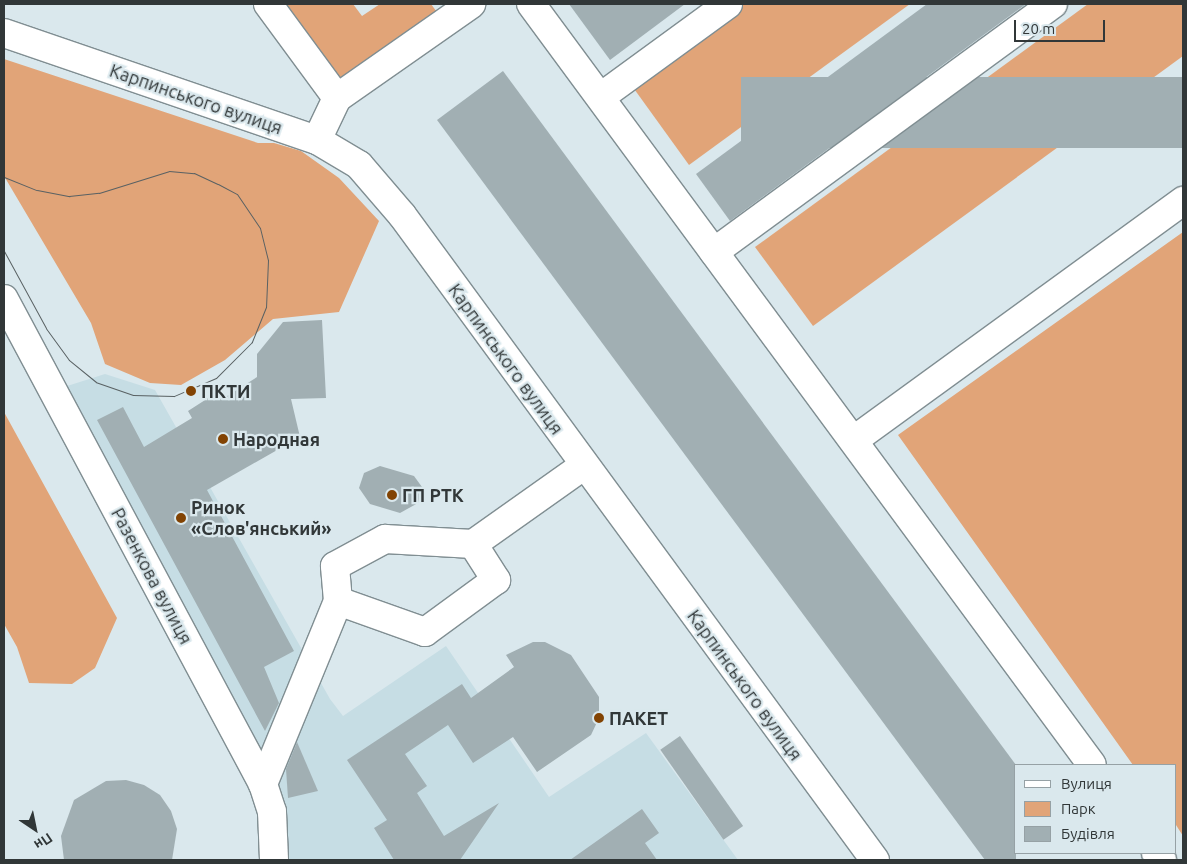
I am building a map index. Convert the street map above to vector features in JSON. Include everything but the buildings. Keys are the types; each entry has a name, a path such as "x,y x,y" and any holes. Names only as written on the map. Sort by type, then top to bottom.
{"street":[{"path":"268,4 337,98"},
{"path":"317,140 337,98 471,4"},
{"path":"531,4 602,96 714,252 1091,764"},
{"path":"602,96 728,4"},
{"path":"714,252 1053,4"},
{"name":"Карпинського вулиця","path":"4,33 317,140 338,150 380,187 583,466 875,860"},
{"path":"854,440 1183,201"},
{"name":"Разенкова вулиця","path":"4,299 263,784 272,812 274,860"},
{"path":"263,784 338,601 335,566 385,539 474,544 583,466"},
{"path":"338,601 425,632 496,580 474,544"}],"shaded area":[{"name":"Ринок «Слов'янський»","path":"105,374 155,390 330,699 343,716 446,646 549,797 646,733 738,860 270,860 270,790 64,387"}],"green space":[{"path":"276,4 353,4 362,16 380,4 431,4 439,15 343,80 335,79"},
{"path":"744,4 910,4 689,165 632,86"},
{"path":"1088,4 1183,4 1183,56 813,326 755,247"},
{"path":"4,59 258,143 274,143 301,151 339,178 379,221 339,312 273,319 225,360 181,385 150,383 105,364 91,323 4,176"},
{"path":"1183,232 1183,836 1177,827 1177,764 1132,764 898,435"},
{"path":"4,412 117,618 95,668 72,684 29,683 17,647 4,624"}],"tram line":[{"path":"4,177 37,190 69,196 99,193 169,171 194,173 218,184 237,194 260,228 268,260 266,307 252,342 216,378 174,396 133,395 96,382 69,360 46,328 4,251"}],"place":[{"name":"ПКТИ","path":"191,391"},
{"name":"Народная","path":"223,439"},
{"name":"ГП РТК","path":"392,495"},
{"name":"Ринок «Слов'янський»","path":"181,518"},
{"name":"ПАКЕТ","path":"599,718"}]}
